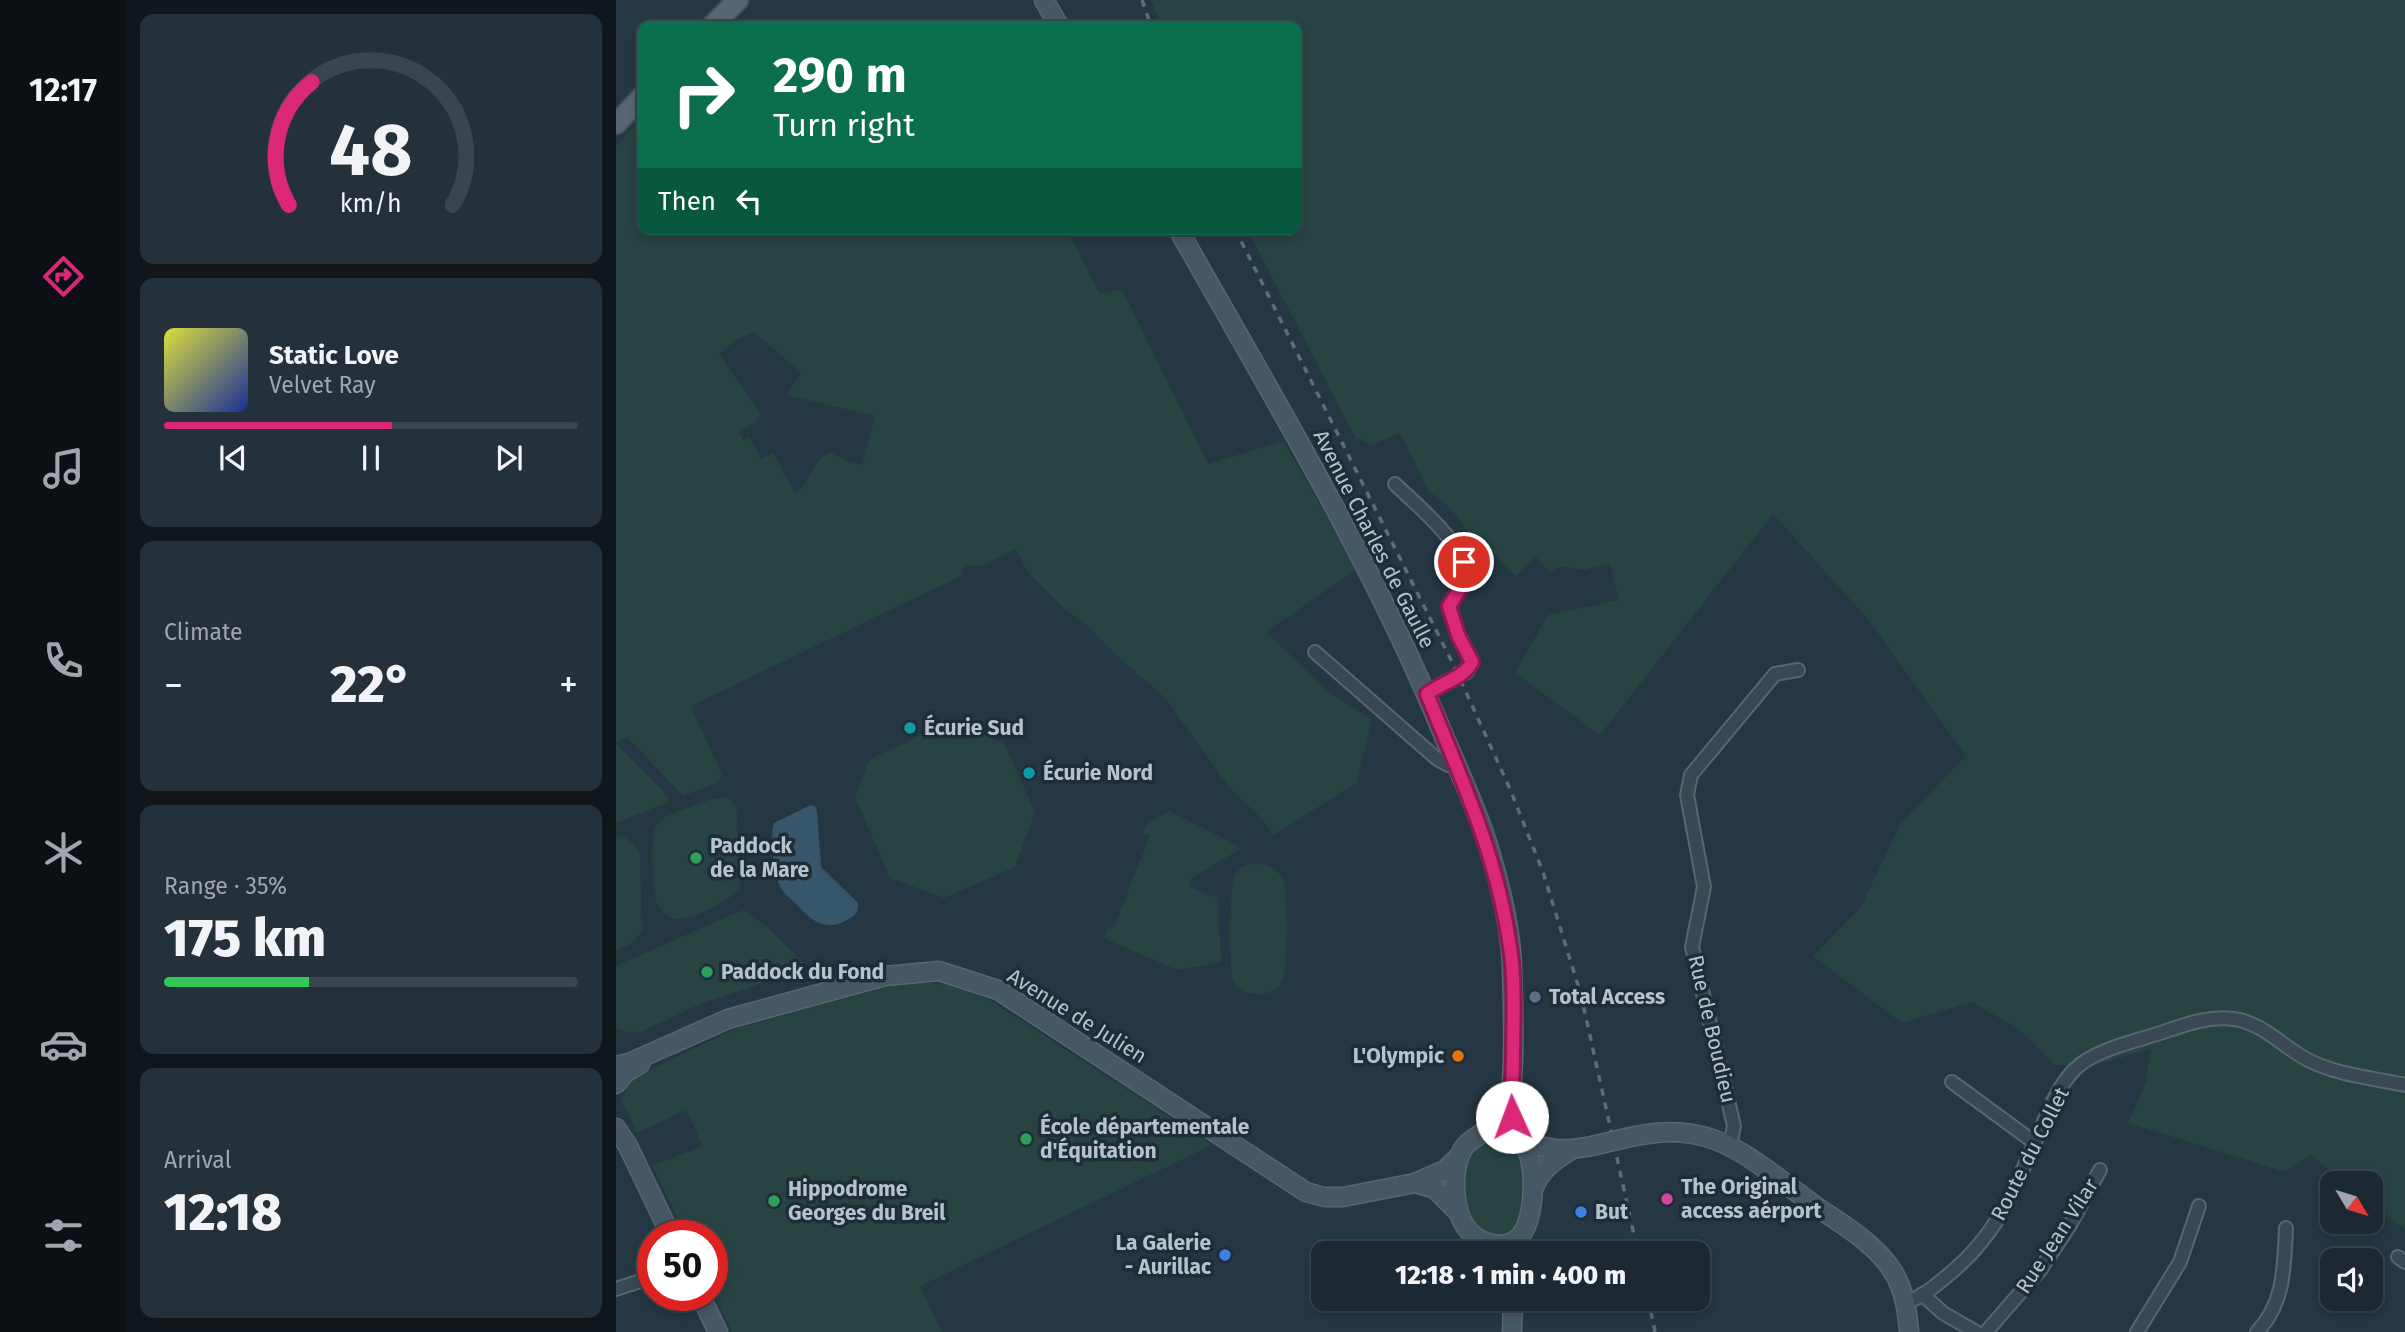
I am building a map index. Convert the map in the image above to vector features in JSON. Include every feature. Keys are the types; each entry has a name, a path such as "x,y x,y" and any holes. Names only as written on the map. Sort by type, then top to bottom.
{"main road":[{"path":"717,21 738,0"},
{"path":"616,124 637,102"}],"street":[{"path":"1040,1 1055,21"},
{"name":"Avenue Charles de Gaulle","path":"1181,235 1334,505 1433,690 1455,762 1486,839 1506,923 1512,965 1513,1061 1510,1093 1512,1117 1520,1138"},
{"path":"1395,484 1442,528 1464,562 1465,581 1449,606 1458,635 1472,662 1467,671 1433,690"},
{"path":"1315,652 1436,758 1448,765 1455,762"},
{"name":"Rue de Boudieu","path":"1730,1146 1734,1126 1692,947 1704,887 1687,795 1691,775 1775,674 1798,670"},
{"name":"Avenue de Julien","path":"616,1066 629,1063 728,1019 885,976 939,971 998,990 1306,1192 1324,1197 1343,1197 1415,1183 1445,1170 1459,1156"},
{"name":"Route du Collet","path":"1905,1303 1922,1294 1965,1261 1986,1238 2018,1183 2056,1096 2076,1067 2109,1049 2199,1021 2235,1019 2254,1025 2307,1059 2329,1069 2405,1085"},
{"name":"Avenue de Julien","path":"616,1084 633,1068 675,1047 691,1035"},
{"path":"1952,1082 2035,1143"},
{"name":"Avenue Charles de Gaulle","path":"1485,1131 1500,1115 1510,1093"},
{"path":"616,1114 628,1146"},
{"path":"616,1128 628,1146 663,1220"},
{"path":"1482,1241 1470,1233 1457,1211 1456,1169 1465,1145 1485,1131 1504,1131 1550,1150 1571,1150 1657,1131 1704,1136 1730,1146 1870,1245 1898,1279 1909,1332"},
{"path":"1519,1241 1530,1212 1532,1191 1531,1163 1528,1150 1520,1138"},
{"path":"1532,1191 1552,1161 1571,1150"},
{"name":"Rue Jean Vilar","path":"1986,1332 2040,1270 2070,1225 2100,1170"},
{"path":"1415,1183 1435,1189 1457,1211"},
{"path":"2137,1332 2180,1262 2199,1206"},
{"path":"2257,1332 2273,1312 2280,1292 2286,1228"},
{"path":"616,1289 637,1282"},
{"path":"1922,1294 1943,1313 1976,1332"},
{"path":"708,1311 718,1332"},
{"path":"1512,1332 1513,1311"}],"green space":[{"path":"1151,0 2405,0 2405,1229 2384,1213 2384,1171 2331,1171 2311,1155 2285,1172 2128,1123 2146,1083 2150,1049 2099,1064 2056,1065 2020,1030 1972,1002 1902,1023 1813,956 1861,907 1901,823 1966,756 1868,619 1773,514 1600,735 1515,673 1548,615 1619,600 1610,563 1584,570 1561,566 1551,573 1536,557 1516,576 1488,548 1480,535 1473,540 1449,507 1429,492 1400,433 1371,445 1355,437 1250,235 1302,235 1302,21 1159,21"},
{"path":"637,124 637,235 1070,235 1100,294 1122,289 1208,464 1283,441 1357,569 1266,632 1329,692 1372,720 1357,783 1273,835 1258,815 1229,787 1165,698 1084,622 1066,610 1027,571 1016,549 984,565 964,566 963,575 691,706 722,775 718,782 683,796 627,737 616,743 616,146","holes":["754,332 801,373 786,395 875,416 862,465 849,462 830,452 819,460 805,484 795,493 773,453 761,459 750,437 743,440 739,432 756,422 761,414 719,354 735,341"]},
{"path":"948,722 1004,743 1035,812 1015,867 944,898 890,878 855,797 869,760"},
{"path":"616,743 669,797 667,803 616,823"},
{"name":"Paddock de la Mare","path":"727,797 736,807 737,814 740,889 718,905 688,918 670,917 656,902 652,847 656,827 660,821 672,814 706,801"},
{"path":"1169,811 1240,849 1192,878 1189,887 1218,898 1221,962 1177,970 1104,938 1107,929 1114,927 1150,836 1143,833 1147,824"},
{"path":"622,836 634,844 640,854 642,931 632,943 616,951 616,837"},
{"path":"1258,863 1273,868 1283,880 1287,930 1282,981 1274,990 1259,994 1242,990 1233,981 1230,945 1235,875 1239,869"},
{"name":"Paddock du Fond","path":"742,910 765,925 805,964 804,969 698,1005 643,1031 629,1033 616,1028 616,966"},
{"name":"École départementale d'Équitation","path":"922,982 957,986 988,999 1212,1145 920,1286 942,1332 732,1332 722,1311 728,1311 728,1220 679,1220 652,1166 703,1146 686,1110 637,1133 621,1098 628,1081 724,1034 894,985"},
{"path":"1495,1136 1508,1141 1516,1148 1526,1180 1525,1204 1519,1222 1510,1231 1497,1235 1485,1234 1471,1222 1465,1189 1467,1156 1478,1144"}],"water":[{"path":"811,805 816,807 817,812 821,867 858,903 857,911 852,917 839,924 825,925 807,915 782,890 774,866 774,823"}],"railway":[{"path":"1142,0 1149,21"},
{"path":"1238,235 1455,668 1510,789 1543,872 1581,995 1635,1241"},
{"path":"1651,1311 1655,1332"}],"place":[{"name":"Écurie Sud","path":"910,728"},
{"name":"Écurie Nord","path":"1029,773"},
{"name":"Paddock de la Mare","path":"696,858"},
{"name":"Paddock du Fond","path":"707,972"},
{"name":"Total Access","path":"1535,997"},
{"name":"L'Olympic","path":"1458,1056"},
{"name":"École départementale d'Équitation","path":"1026,1139"},
{"name":"The Original access aérport","path":"1667,1199"},
{"name":"Hippodrome Georges du Breil","path":"774,1201"},
{"name":"But","path":"1581,1212"},
{"name":"La Galerie - Aurillac","path":"1225,1255"}],"route":[{"path":"1464,562 1465,581 1449,606 1458,635 1472,662 1467,671 1427,694 1468,791 1486,839 1498,883 1512,965 1512,1117"}]}
